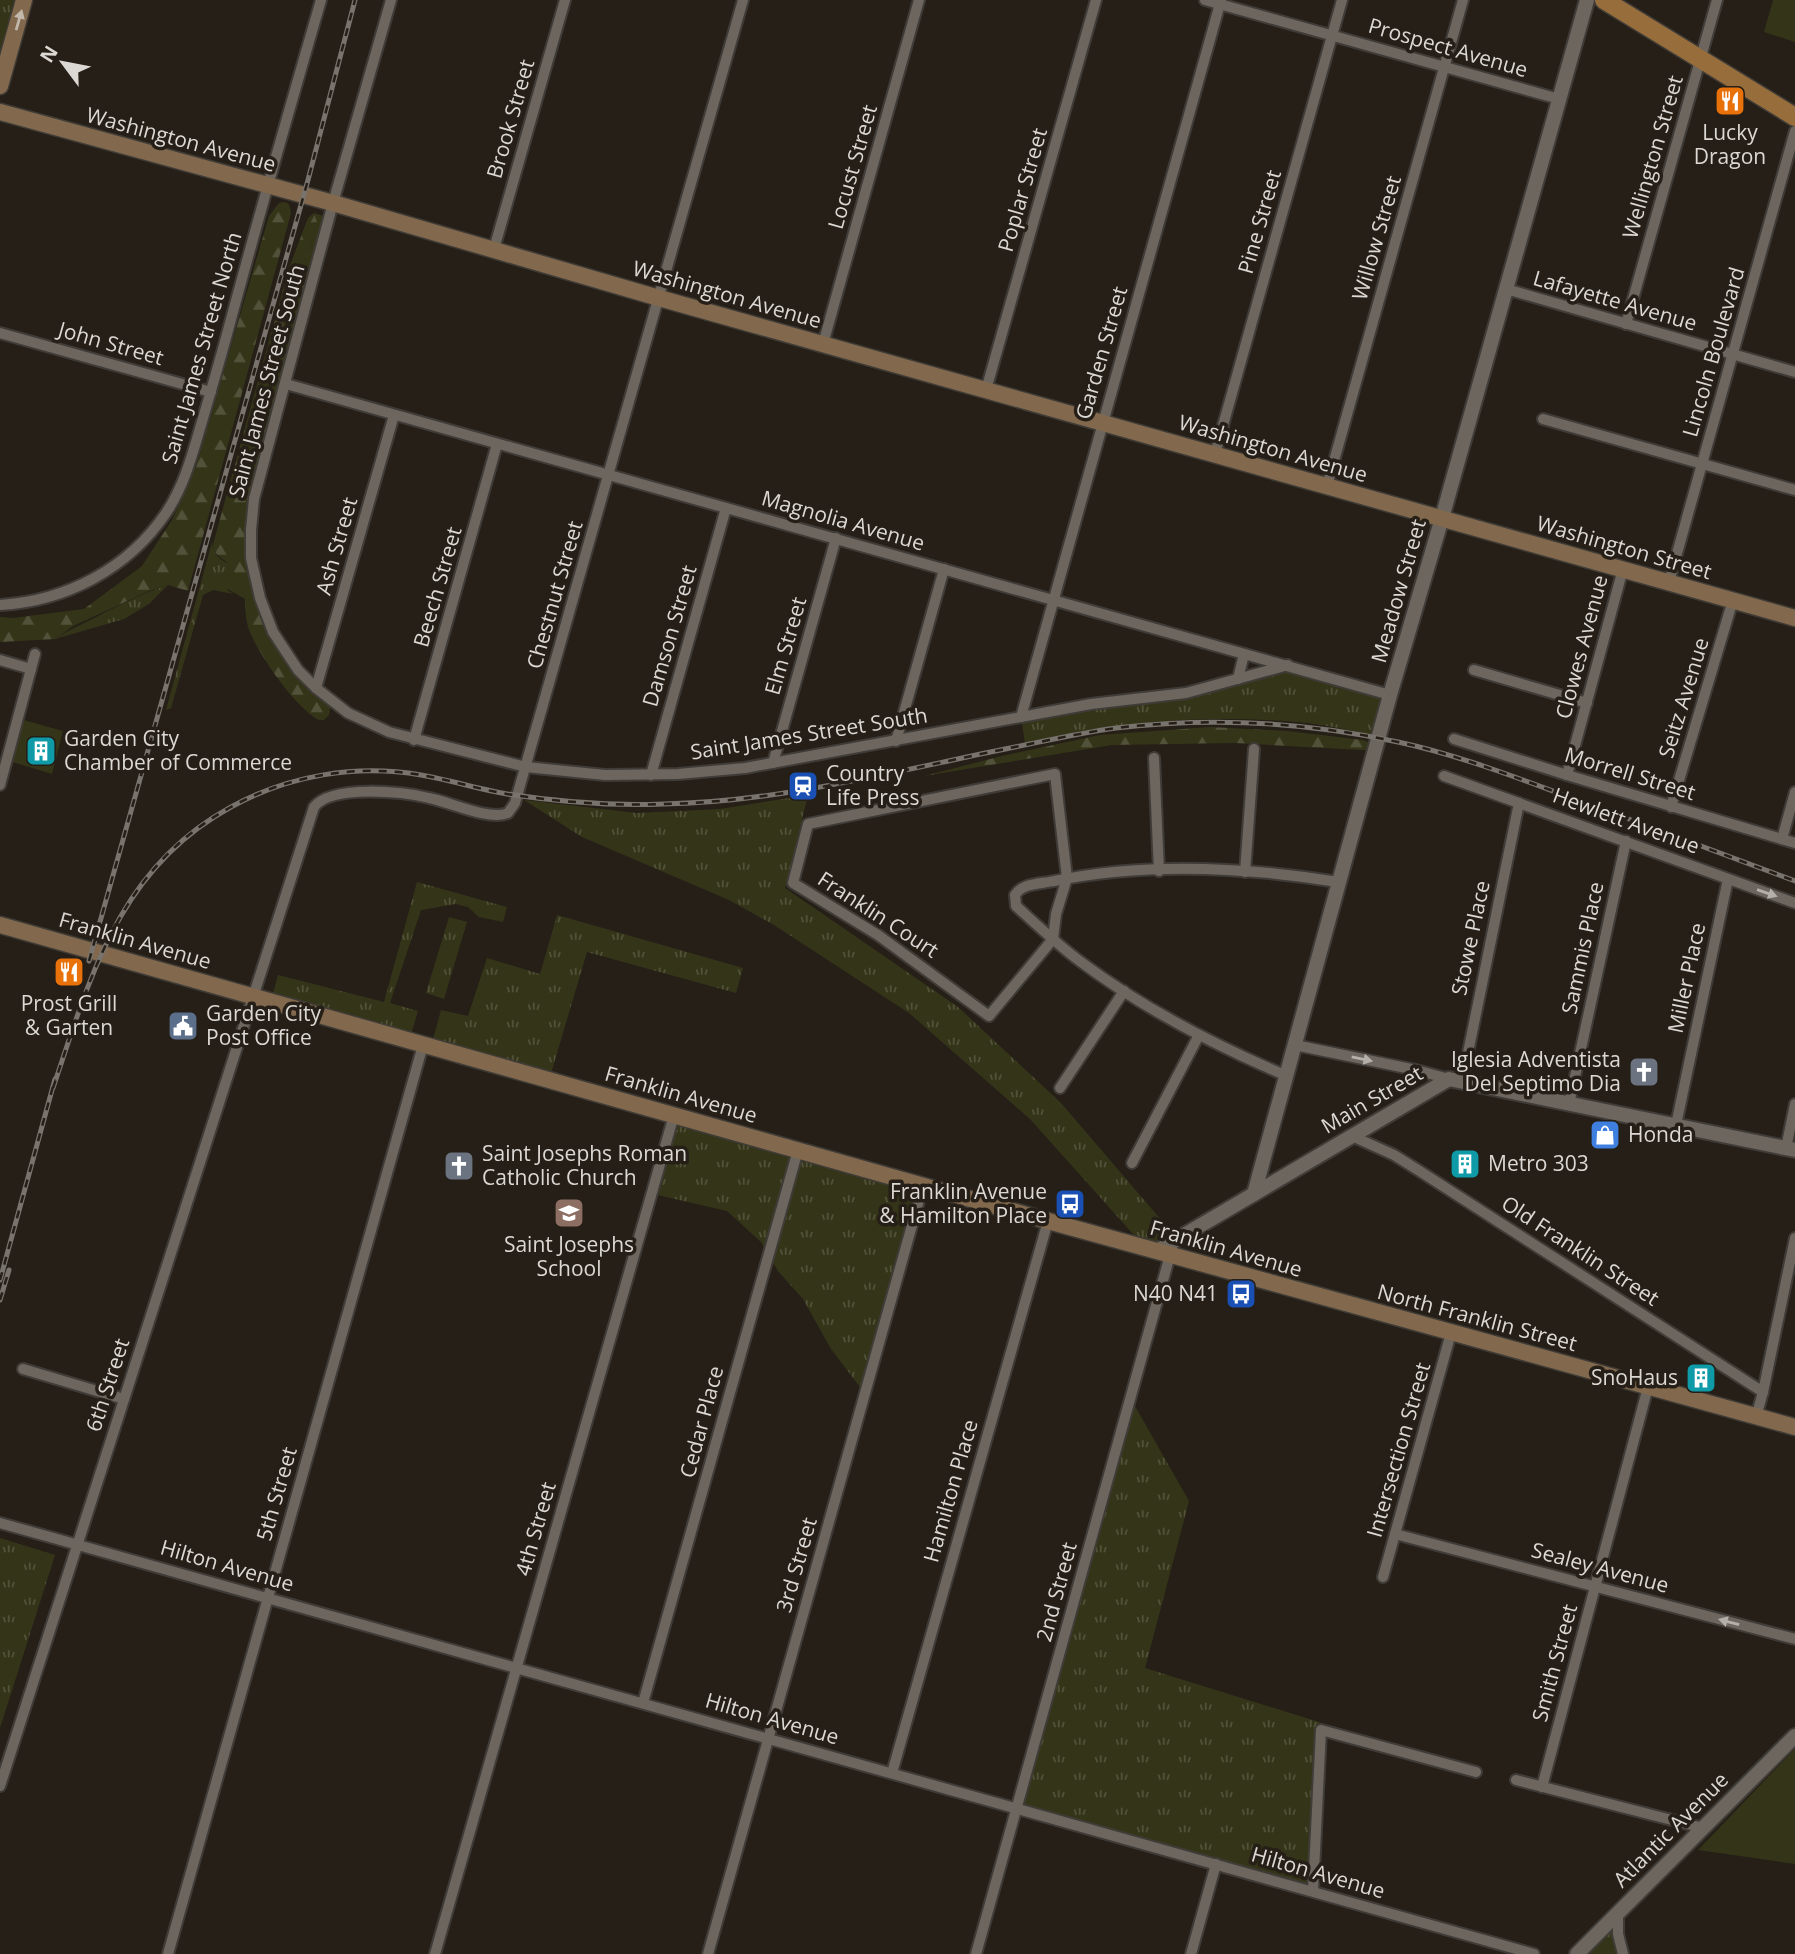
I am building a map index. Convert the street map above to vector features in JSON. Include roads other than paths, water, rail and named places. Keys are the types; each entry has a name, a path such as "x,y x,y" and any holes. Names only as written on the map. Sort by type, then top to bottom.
{"main road":[{"path":"0,86 24,0"},
{"path":"1604,0 1795,117"},
{"name":"Washington Avenue","path":"0,112 333,203 659,298 1442,518"},
{"name":"Washington Street","path":"1442,518 1795,618"},
{"name":"Franklin Avenue","path":"0,925 1048,1221 1167,1249 1350,1305"},
{"name":"North Franklin Street","path":"1350,1305 1795,1427"}],"street":[{"name":"Saint James Street North","path":"0,605 20,604 65,593 105,572 133,551 153,531 180,489 211,392 321,0"},
{"name":"Saint James Street South","path":"391,0 333,203 254,499 251,530 251,558 259,595 273,632 298,670 330,701 363,722 414,740 526,767 575,773 651,775 711,772 773,763 1091,704 1186,693 1288,665"},
{"name":"Brook Street","path":"494,249 565,0"},
{"name":"Chestnut Street","path":"253,997 311,813 317,803 330,796 342,794 396,793 429,798 499,816 514,807 743,0"},
{"name":"Locust Street","path":"823,344 919,0"},
{"name":"Poplar Street","path":"986,390 1096,0"},
{"name":"Prospect Avenue","path":"1205,0 1221,2 1559,99"},
{"name":"Pine Street","path":"1215,454 1342,0"},
{"name":"Willow Street","path":"1327,486 1463,0"},
{"name":"Meadow Street","path":"1254,1194 1390,695 1587,0"},
{"name":"Wellington Street","path":"1626,324 1717,0"},
{"name":"Garden Street","path":"1021,717 1221,2"},
{"name":"Lincoln Boulevard","path":"1669,582 1795,131"},
{"name":"Lafayette Avenue","path":"1506,289 1795,372"},
{"name":"John Street","path":"0,332 211,392"},
{"name":"Magnolia Avenue","path":"286,384 1390,695"},
{"name":"Ash Street","path":"316,688 394,415"},
{"path":"1543,419 1795,490"},
{"name":"Beech Street","path":"414,740 497,444"},
{"name":"Damson Street","path":"651,775 726,508"},
{"name":"Elm Street","path":"773,763 836,538"},
{"path":"896,741 944,569"},
{"name":"Clowes Avenue","path":"1567,775 1623,569"},
{"name":"Seitz Avenue","path":"1671,807 1733,600"},
{"path":"0,785 35,654"},
{"path":"1238,679 1244,654"},
{"path":"0,660 31,669"},
{"path":"1474,670 1587,703"},
{"name":"Morrell Street","path":"1454,739 1795,843"},
{"path":"1245,872 1254,749"},
{"path":"1154,758 1159,871"},
{"name":"Franklin Court","path":"1053,939 989,1016 878,935 793,883 808,824 1055,774 1068,878"},
{"name":"Hewlett Avenue","path":"1444,776 1795,903"},
{"path":"1782,839 1795,792"},
{"name":"Stowe Place","path":"1455,1080 1519,803"},
{"name":"Sammis Place","path":"1569,1104 1626,841"},
{"path":"1286,1076 1199,1035 1124,991 1053,939 1016,906 1015,900 1018,890 1023,887 1068,878 1192,869 1298,876 1338,882"},
{"path":"1053,939 1056,914 1068,878"},
{"name":"Miller Place","path":"1676,1125 1728,879"},
{"path":"1060,1088 1124,991"},
{"name":"6th Street","path":"0,1786 253,997"},
{"path":"1132,1163 1199,1035"},
{"name":"5th Street","path":"167,1954 423,1045"},
{"path":"1295,1045 1791,1149 1795,1104"},
{"name":"Main Street","path":"1167,1249 1352,1136 1455,1080"},
{"name":"4th Street","path":"435,1954 674,1115"},
{"name":"Old Franklin Street","path":"1352,1136 1394,1155 1763,1392"},
{"name":"Cedar Place","path":"643,1703 798,1150"},
{"name":"3rd Street","path":"708,1954 923,1186"},
{"name":"Hamilton Place","path":"892,1773 1048,1221"},
{"path":"1756,1417 1795,1238"},
{"name":"2nd Street","path":"976,1954 1167,1249"},
{"name":"Intersection Street","path":"1383,1577 1451,1333"},
{"path":"23,1369 124,1399"},
{"name":"Smith Street","path":"1542,1787 1648,1387"},
{"name":"Hilton Avenue","path":"0,1523 1534,1954"},
{"name":"Sealey Avenue","path":"1395,1534 1795,1639"},
{"path":"1314,1891 1321,1730 1476,1772"},
{"name":"Atlantic Avenue","path":"1577,1954 1795,1736"},
{"path":"1516,1780 1703,1828"},
{"path":"1191,1954 1216,1864"},
{"path":"1618,1912 1618,1934 1623,1954"}],"railway":[{"path":"89,961 308,180 355,0"},
{"path":"53,1088 81,1005 114,928 135,893 161,861 193,832 253,796 299,780 348,772 421,775 507,794 566,801 624,804 707,802 838,784 1116,728 1187,723 1258,723 1363,735 1466,760 1795,881"},
{"path":"0,1280 55,1079"},
{"path":"0,1300 9,1270"}],"place":[{"name":"Lucky Dragon","path":"1730,101"},
{"name":"Garden City Chamber of Commerce","path":"41,751"},
{"name":"Country Life Press","path":"803,786"},
{"name":"Prost Grill & Garten","path":"69,972"},
{"name":"Garden City Post Office","path":"183,1026"},
{"name":"Iglesia Adventista Del Septimo Dia","path":"1644,1072"},
{"name":"Honda","path":"1605,1135"},
{"name":"Metro 303","path":"1465,1164"},
{"name":"Saint Josephs Roman Catholic Church","path":"459,1166"},
{"name":"Franklin Avenue & Hamilton Place","path":"1070,1204"},
{"name":"Saint Josephs School","path":"569,1213"},
{"name":"N40 N41","path":"1241,1294"},
{"name":"SnoHaus","path":"1701,1378"}]}
